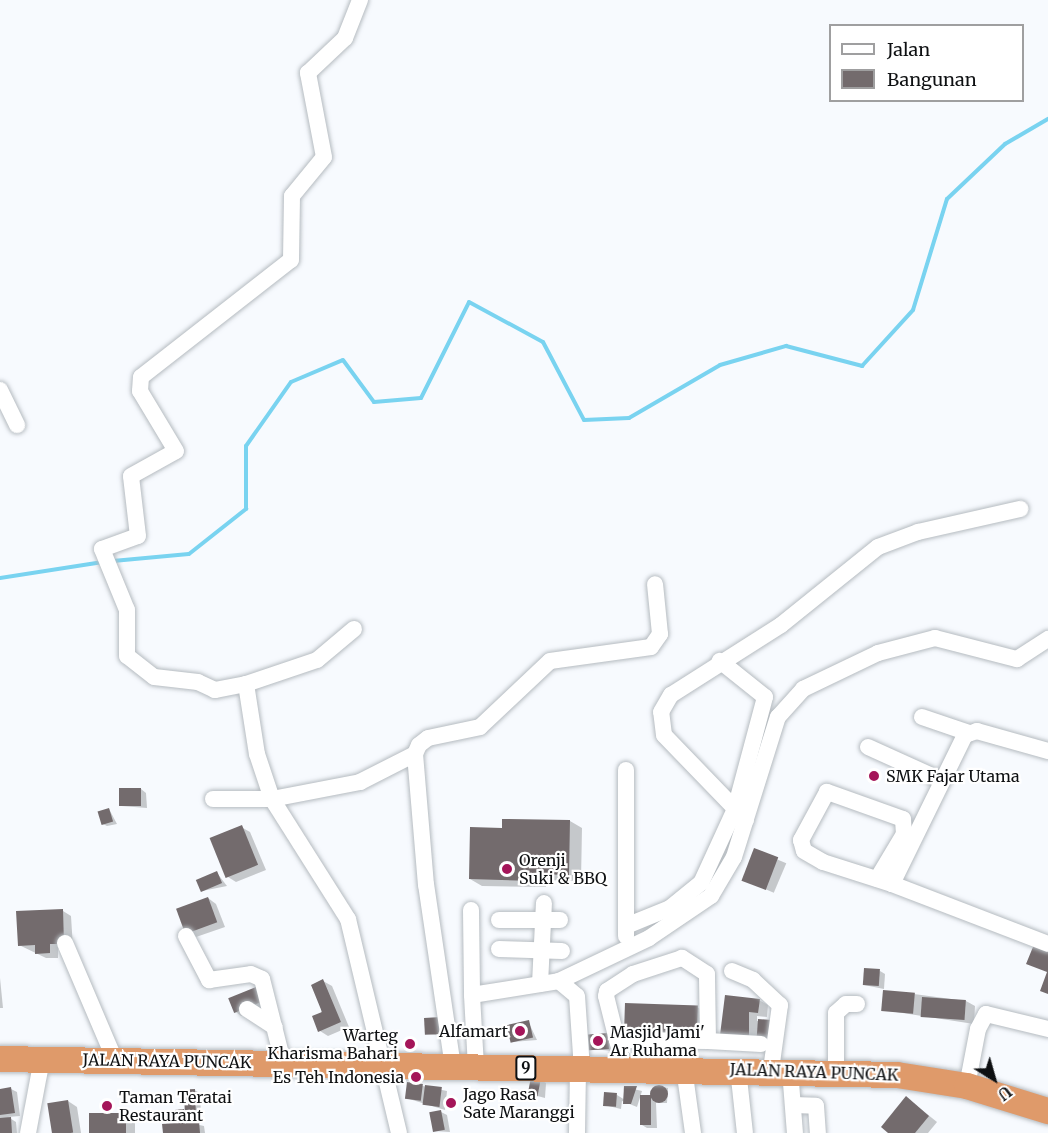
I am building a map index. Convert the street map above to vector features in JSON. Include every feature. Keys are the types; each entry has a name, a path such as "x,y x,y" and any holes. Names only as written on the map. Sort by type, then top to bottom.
{"highway":[{"name":"JALAN RAYA PUNCAK","path":"0,1059 384,1063 464,1067 684,1068 836,1072 967,1086 1048,1112"}],"street":[{"path":"354,629 317,660 246,684 215,690 136,667 127,656 126,607 109,576 102,549 138,536 131,476 176,451 139,389 141,377 291,260 292,196 324,157 308,73 345,38 360,0"},
{"path":"0,390 17,425"},
{"path":"740,815 664,735 659,723 665,705 680,686 781,625 878,547 918,532 1020,509"},
{"path":"213,799 272,800 360,782 415,754 424,739 480,727 550,661 651,647 660,634 655,584"},
{"path":"626,926 670,908 701,883 740,815 778,717 803,689 878,653 935,638 1017,659 1048,639"},
{"path":"472,995 559,981 626,949 711,896 726,876 765,697 720,662"},
{"path":"246,684 257,754 272,800 352,927 399,1133"},
{"path":"922,717 969,733 1048,750"},
{"path":"884,881 969,733"},
{"path":"868,747 941,780"},
{"path":"415,754 426,885 464,1067"},
{"path":"626,770 626,949"},
{"path":"884,881 904,834 903,819 827,792 801,840 803,850 1048,944"},
{"path":"540,984 542,949 551,920 544,903"},
{"path":"464,1067 472,995 471,910"},
{"path":"499,920 551,920"},
{"path":"186,936 209,980 252,974 262,979 283,1062"},
{"path":"65,943 115,1060"},
{"path":"500,949 562,951"},
{"path":"624,1069 607,991 633,974 682,958 710,979 708,1041"},
{"path":"732,971 753,980 780,1005 781,1070 793,1105 795,1133"},
{"path":"559,981 577,996 580,1069 577,1133"},
{"path":"836,1072 836,1013 846,1004 857,1004"},
{"path":"247,1009 275,1027"},
{"path":"967,1086 978,1029 986,1014 1048,1029"},
{"path":"617,1040 761,1044"},
{"path":"25,1132 42,1059"},
{"path":"684,1068 693,1133"},
{"path":"738,1069 744,1133"},
{"path":"793,1105 816,1106 818,1133"}],"building":[{"path":"119,788 141,788 141,806 119,806"},
{"path":"109,808 113,821 102,825 98,812"},
{"path":"502,819 570,820 569,875 535,874 534,881 469,879 470,827 502,828"},
{"path":"242,825 258,865 226,878 210,838"},
{"path":"754,848 778,857 766,890 741,881"},
{"path":"217,871 222,883 201,892 196,880"},
{"path":"208,897 217,922 185,934 176,909"},
{"path":"63,909 64,944 50,944 50,953 35,954 35,945 18,946 16,911"},
{"path":"1035,942 1048,947 1048,994 1040,991 1047,972 1026,964"},
{"path":"864,968 880,969 879,986 863,985"},
{"path":"323,979 341,1022 318,1032 312,1016 322,1012 311,985"},
{"path":"256,987 262,1002 234,1013 228,998"},
{"path":"883,990 915,993 913,1014 881,1011"},
{"path":"725,995 760,999 758,1013 749,1012 749,1038 720,1035"},
{"path":"922,997 966,1000 964,1020 921,1017"},
{"path":"625,1003 698,1006 697,1034 624,1031"},
{"path":"441,1017 442,1034 425,1035 424,1018"},
{"path":"758,1019 772,1020 771,1039 757,1038"},
{"name":"Alfamart","path":"529,1020 533,1038 511,1043 507,1025"},
{"name":"Masjid Jami' Ar Ruhama","path":"608,1033 609,1049 589,1050 588,1034"},
{"name":"Alfamart","path":"531,1077 541,1079 537,1097 528,1095"},
{"path":"407,1082 423,1084 421,1101 405,1099"},
{"path":"425,1085 442,1087 439,1107 423,1105"},
{"path":"659,1085 665,1088 668,1094 665,1100 659,1103 653,1100 650,1094 653,1088"},
{"path":"624,1086 637,1086 631,1104 623,1104"},
{"path":"11,1087 15,1113 0,1115 0,1089"},
{"path":"184,1089 195,1089 196,1112 185,1112"},
{"path":"604,1092 617,1093 616,1107 603,1106"},
{"path":"640,1095 651,1095 651,1125 640,1125"},
{"path":"906,1096 929,1116 915,1133 888,1133 881,1127"},
{"path":"68,1100 73,1133 52,1133 47,1103"},
{"path":"184,1109 185,1119 162,1121 161,1111"},
{"path":"441,1110 445,1130 433,1132 429,1112"},
{"path":"89,1113 126,1113 126,1133 89,1133"},
{"path":"11,1117 12,1133 0,1133 0,1118"},
{"path":"199,1121 200,1133 163,1133 162,1124"}],"waterway":[{"path":"113,561 189,554 246,509 246,446 291,382 343,360 374,402 421,398 469,302 543,342 584,420 629,418 720,365 786,346 862,366 913,310 947,199 1005,144 1048,119"},
{"path":"0,578 103,562"}],"place":[{"name":"SMK Fajar Utama","path":"874,776"},
{"name":"Orenji Suki & BBQ","path":"507,869"},
{"name":"Alfamart","path":"520,1031"},
{"name":"Masjid Jami' Ar Ruhama","path":"598,1041"},
{"name":"Warteg Kharisma Bahari","path":"410,1044"},
{"name":"Es Teh Indonesia","path":"416,1077"},
{"name":"Jago Rasa Sate Maranggi","path":"451,1103"},
{"name":"Taman Teratai Restaurant","path":"107,1106"}]}
